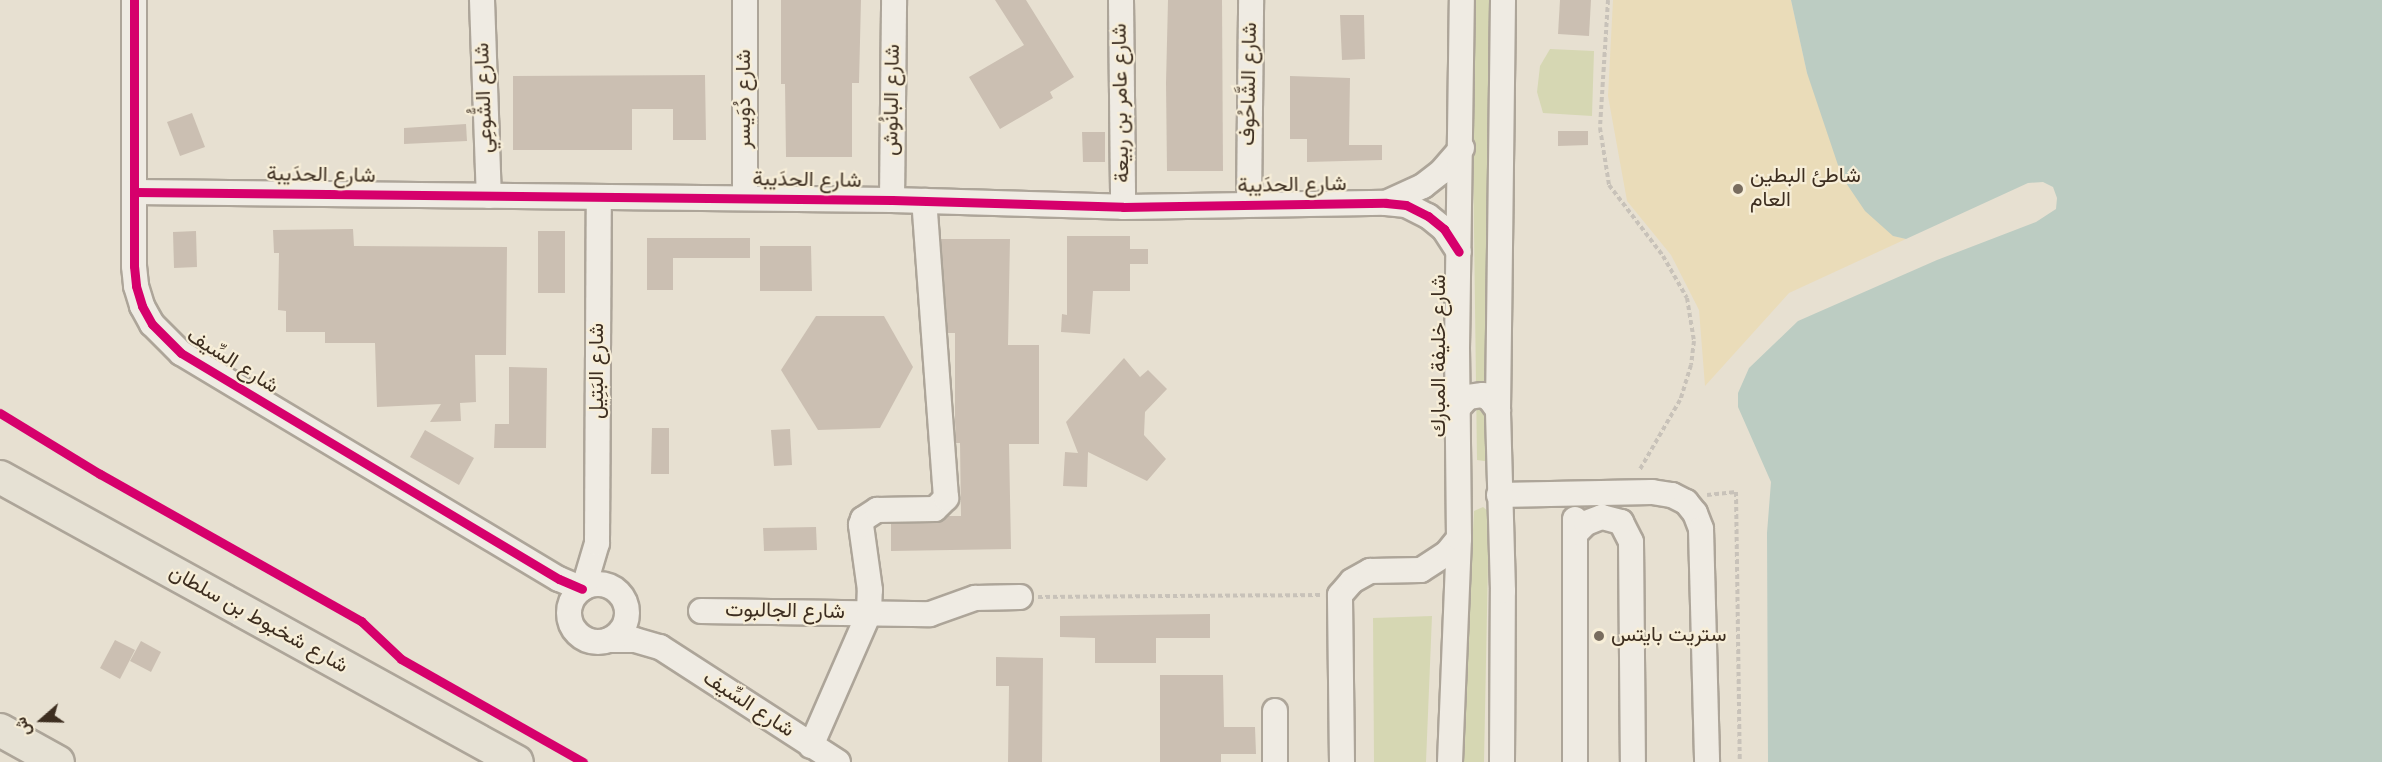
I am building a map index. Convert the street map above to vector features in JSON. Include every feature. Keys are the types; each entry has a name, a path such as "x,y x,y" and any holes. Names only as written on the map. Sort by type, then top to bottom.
{"main road":[{"name":"شارع شخبوط بن سلطان","path":"0,477 517,762"},
{"path":"0,730 58,762"}],"street":[{"name":"شارع السِّيف","path":"134,0 136,286 142,306 165,340 181,353 548,572 583,588"},
{"name":"شارع الشُّوعِي","path":"482,0 489,196"},
{"name":"شارع دُوَيسر","path":"745,0 745,198"},
{"name":"شارع البانُوش","path":"892,200 894,0"},
{"name":"شارع عامر بن ربيعة","path":"1121,0 1123,207"},
{"name":"شارع الشَّاحُوف","path":"1249,204 1251,0"},
{"name":"شارع خليفة المبارك","path":"1450,762 1459,538 1462,0"},
{"path":"1502,762 1503,591 1498,410 1503,0"},
{"name":"شارع الحدَيبة","path":"1386,202 1423,186 1441,172 1462,148"},
{"name":"شارع الحدَيبة","path":"134,192 892,200 1123,207 1386,202 1406,206 1428,216 1444,229 1459,252"},
{"name":"شارع البَتِيل","path":"583,588 597,543 599,198"},
{"name":"شارع الجالبوت","path":"811,747 869,613 870,590 861,525 866,514 877,510 935,509 946,498 924,201"},
{"path":"1458,408 1468,398 1483,395 1490,399 1498,410"},
{"path":"1499,495 1652,492 1672,495 1686,502 1695,513 1701,529 1703,757"},
{"path":"1628,532 1632,515 1652,492"},
{"path":"1564,494 1573,512 1576,533 1576,762"},
{"path":"1576,533 1586,523 1602,517 1620,522 1628,532 1631,542 1633,762"},
{"path":"1421,570 1447,553 1459,538"},
{"name":"شارع البَتِيل","path":"597,543 619,596"},
{"path":"1342,762 1340,595 1352,582 1370,572 1421,570 1435,577 1445,588 1457,614"},
{"path":"548,572 569,612 570,621 581,636 599,642 609,640 622,630 626,622 619,596 603,584 583,588 575,595 569,612"},
{"name":"شارع السِّيف","path":"619,596 660,647 811,747 838,762"},
{"name":"شارع الجالبوت","path":"701,611 930,614 975,598 1020,597"},
{"name":"شارع السِّيف","path":"609,640 635,640 660,647"},
{"path":"1275,711 1275,762"}],"path":[{"path":"1608,0 1600,128 1609,185 1663,256 1687,298 1694,341 1691,365 1680,400 1626,493"},
{"path":"1020,597 1340,595"}],"green space":[{"path":"1471,0 1490,0 1491,462 1477,460"},
{"path":"1550,49 1594,51 1592,116 1543,113 1537,92 1540,66"},
{"path":"1483,507 1489,512 1484,762 1461,762 1474,511"},
{"path":"1432,616 1426,762 1374,762 1373,618"}],"sand":[{"name":"شاطئ البطين العام","path":"1613,0 1791,0 1807,73 1893,236 1906,239 1789,293 1705,386 1699,310 1671,255 1627,201 1608,96"}],"shaded area":[{"path":"1791,0 2382,0 2382,762 1768,762 1767,533 1771,482 1738,407 1738,393 1749,368 1798,321 1937,260 2036,222 2056,209 2057,198 2053,187 2043,182 2028,183 1906,239 1893,236 1865,211 1842,177 1807,73"}],"building":[{"path":"781,0 861,0 859,83 852,83 852,157 786,157 785,84 781,84"},
{"path":"995,0 1026,0 1074,77 1050,92 1053,98 1000,129 969,77 1024,45"},
{"path":"1168,0 1222,0 1223,171 1167,171"},
{"path":"1560,0 1591,0 1589,36 1558,34"},
{"path":"1340,15 1364,15 1365,59 1342,60"},
{"path":"705,75 706,140 673,140 673,109 632,109 632,150 513,150 513,76"},
{"path":"1290,76 1350,78 1349,145 1382,145 1382,160 1307,162 1307,139 1290,139"},
{"path":"192,113 205,147 180,156 167,122"},
{"path":"466,124 467,141 404,144 404,128"},
{"path":"1558,131 1588,131 1588,145 1558,146"},
{"path":"1082,132 1105,132 1105,162 1083,162"},
{"path":"353,229 354,246 507,247 506,355 475,355 476,402 460,403 461,421 430,422 441,404 377,407 375,343 325,343 325,332 286,332 286,311 278,310 279,253 274,253 273,230"},
{"path":"196,231 197,267 174,268 173,232"},
{"path":"538,231 565,231 565,293 538,293"},
{"path":"1067,236 1130,236 1130,249 1148,249 1148,264 1130,264 1130,291 1093,291 1090,334 1061,332 1062,314 1067,315"},
{"path":"647,238 750,238 750,258 673,258 673,290 647,290"},
{"path":"941,239 1010,239 1008,345 1039,345 1039,444 1009,444 1011,549 891,551 891,524 935,523 948,516 961,516 960,443 956,443 955,421 955,333 948,333"},
{"path":"760,246 811,246 812,291 760,291"},
{"path":"816,316 884,316 913,367 880,428 818,430 781,370"},
{"path":"1124,358 1140,377 1148,370 1167,389 1145,412 1144,435 1166,459 1147,481 1088,452 1087,487 1063,486 1065,452 1078,453 1066,422"},
{"path":"509,367 547,368 546,448 494,448 495,424 509,424"},
{"path":"652,428 669,428 669,474 651,474"},
{"path":"790,429 792,465 774,466 771,430"},
{"path":"425,430 474,458 459,485 410,457"},
{"path":"816,527 817,550 764,551 763,528"},
{"path":"1210,614 1210,638 1156,638 1156,663 1095,663 1095,638 1060,637 1060,616"},
{"path":"115,640 135,650 120,679 100,668"},
{"path":"141,641 161,652 151,672 130,661"},
{"path":"996,657 1043,658 1042,762 1008,762 1009,686 996,686"},
{"path":"1160,675 1223,675 1224,727 1255,727 1256,754 1221,754 1221,762 1160,762"}],"cycle path":[{"path":"134,0 134,266 136,286 142,306 152,324 181,353 559,579 582,589"},
{"path":"134,192 892,200 1123,207 1386,203 1406,205 1428,216 1444,229 1459,252"},
{"path":"0,413 100,474 361,621 401,659 583,762"}],"place":[{"name":"شاطئ البطين العام","path":"1738,189"},
{"name":"ستريت بايتس","path":"1599,636"}]}
